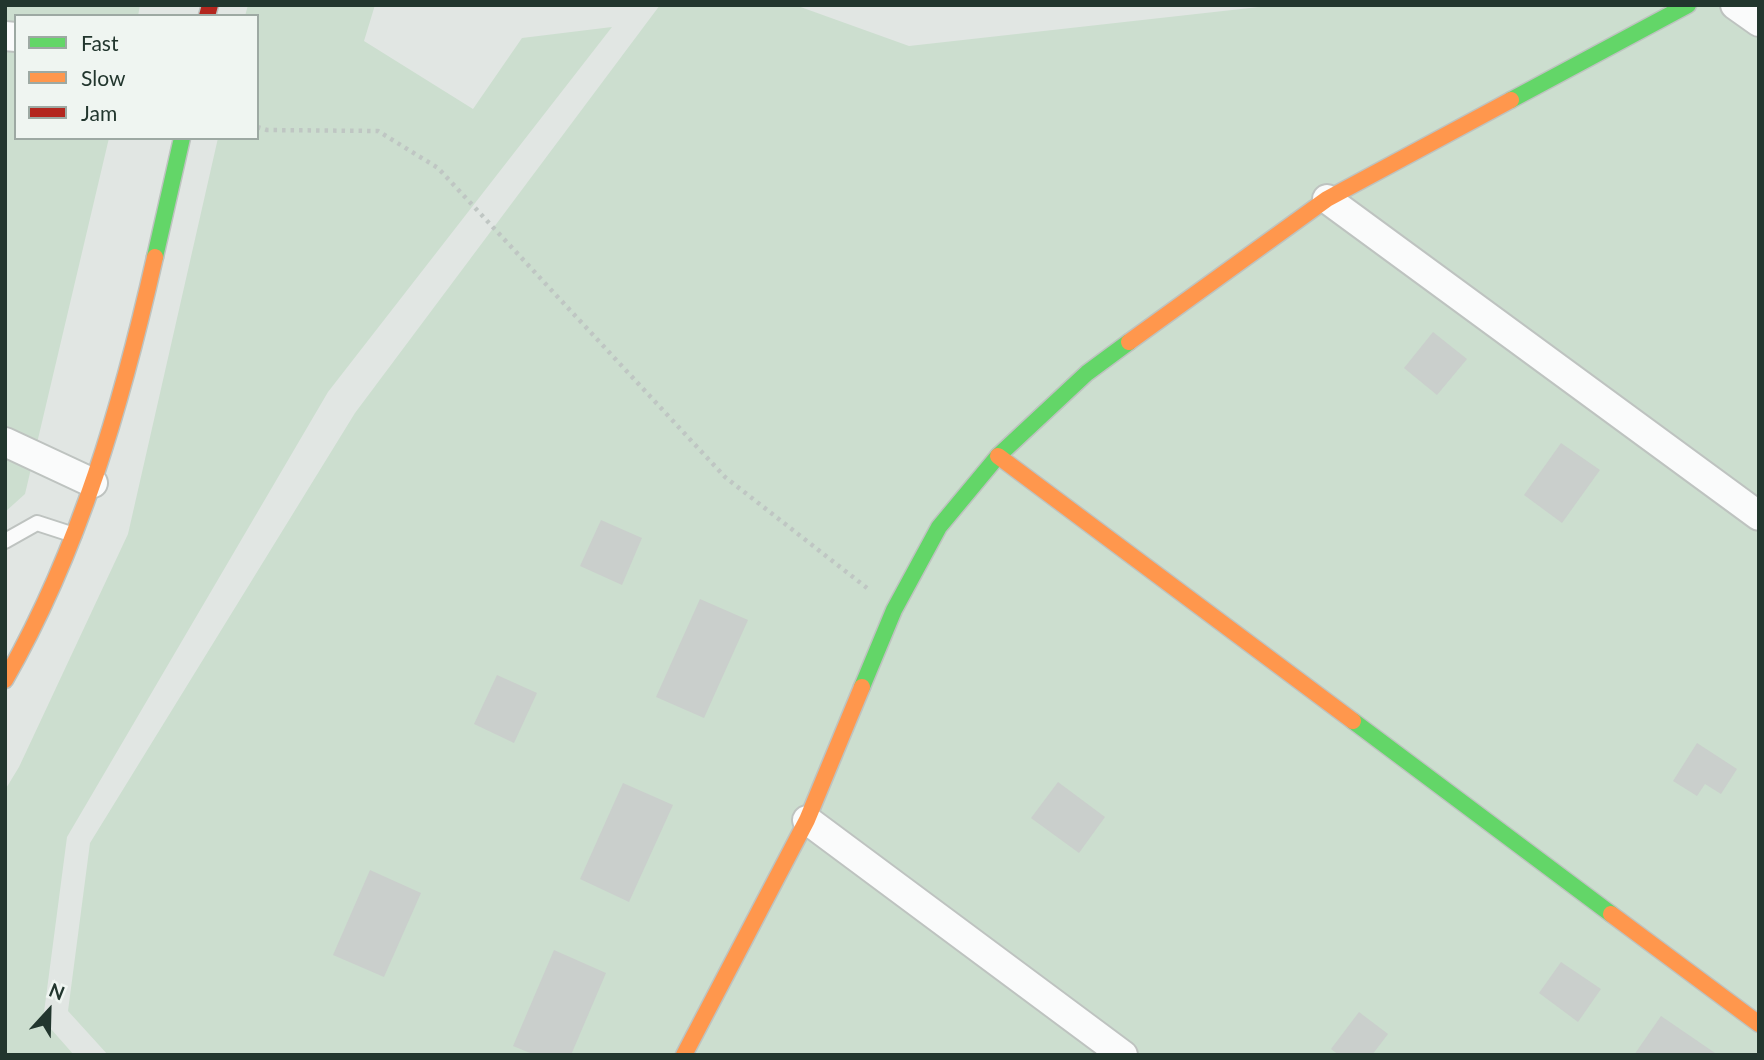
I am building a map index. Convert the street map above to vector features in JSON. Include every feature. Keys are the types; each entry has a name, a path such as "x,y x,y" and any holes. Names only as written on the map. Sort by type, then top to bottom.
{"street":[{"path":"684,1055 807,820 894,610 939,527 998,456 1087,373 1327,199 1688,5"},
{"path":"1735,5 1759,22"},
{"path":"5,680 32,633 75,536 93,482 132,359 182,140"},
{"path":"1327,199 1759,516"},
{"path":"5,442 93,482"},
{"path":"998,456 1759,1024"},
{"path":"807,820 1123,1055"}],"lane":[{"path":"5,541 37,523 75,536"}],"path":[{"path":"259,128 267,130 378,131 438,168 725,477 894,610"}],"green space":[{"path":"5,5 140,5 138,14 14,14 14,140 109,140 25,494 5,512"},
{"path":"248,5 375,5 364,41 473,109 522,38 612,27 328,392 67,837 43,1020 74,1055 5,1055 5,790 19,767 128,534 218,140 259,140 259,14 246,14"},
{"path":"660,5 795,5 909,46 1277,5 1759,5 1759,1055 108,1055 68,1011 90,843 355,413"}],"building":[{"path":"1433,332 1467,359 1437,395 1404,368"},
{"path":"1561,443 1600,470 1562,523 1524,495"},
{"path":"601,520 642,538 622,585 580,566"},
{"path":"700,599 748,620 704,718 656,697"},
{"path":"497,675 537,693 514,743 474,724"},
{"path":"1697,743 1737,769 1721,794 1705,784 1697,796 1673,781"},
{"path":"1058,782 1105,817 1079,853 1031,818"},
{"path":"623,783 673,805 629,902 580,879"},
{"path":"370,870 421,893 384,977 333,955"},
{"path":"554,950 606,973 571,1055 535,1055 513,1046"},
{"path":"1561,962 1601,989 1578,1022 1539,993"},
{"path":"1359,1012 1388,1034 1372,1055 1339,1055 1331,1049"},
{"path":"1661,1016 1718,1055 1634,1055"}],"traffic: fast":[{"path":"1511,100 1688,5"},
{"path":"155,257 182,140"},
{"path":"862,687 894,610 939,527 998,456 1087,373 1129,342"},
{"path":"1353,721 1611,914"}],"traffic: slow":[{"path":"1129,342 1327,199 1511,100"},
{"path":"5,680 55,579 96,474 128,366 155,257"},
{"path":"998,456 1353,721"},
{"path":"684,1055 807,820 862,687"},
{"path":"1611,914 1759,1024"}],"traffic: jam":[{"path":"208,14 210,5"}]}
